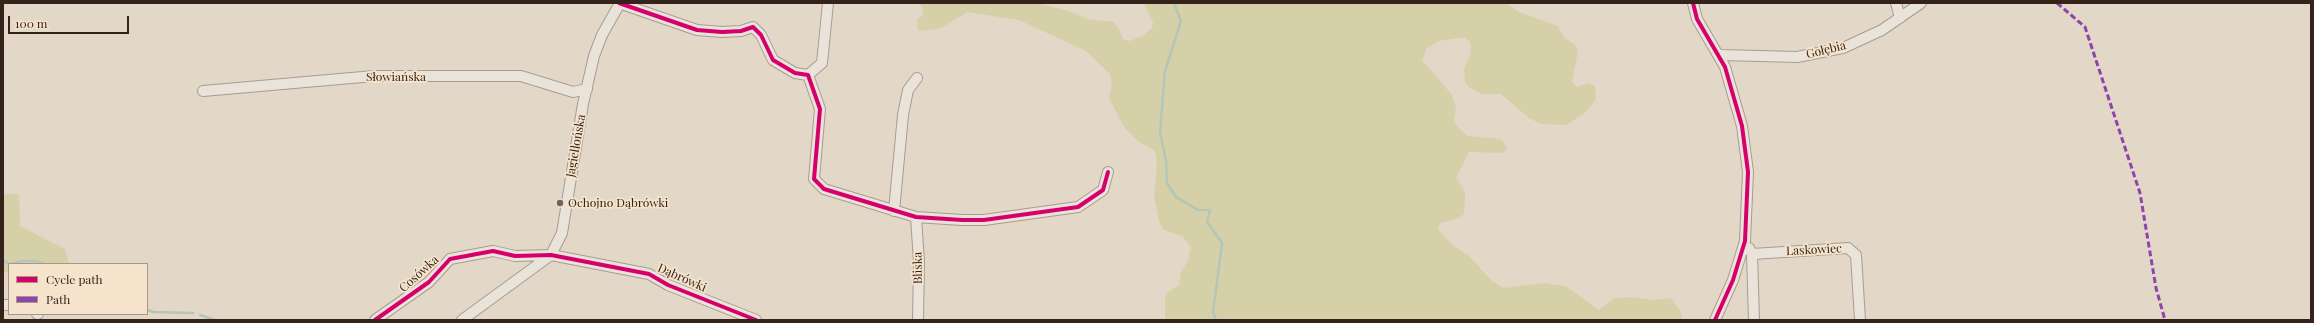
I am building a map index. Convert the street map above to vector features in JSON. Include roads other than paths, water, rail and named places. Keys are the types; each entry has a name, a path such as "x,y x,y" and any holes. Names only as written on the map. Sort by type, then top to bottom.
{"street":[{"path":"620,3 697,30 722,32 741,31 753,27 761,35 772,60 795,73 808,75 822,63 828,3"},
{"name":"Jagiellońska","path":"462,320 551,255 562,233 586,89 602,35 620,3"},
{"path":"1693,3 1697,19 1721,56 1735,98 1742,126 1748,172 1745,241 1733,280 1715,320"},
{"path":"1896,3 1900,18"},
{"name":"Gołębia","path":"1721,56 1797,57 1843,48 1882,30 1921,3"},
{"path":"808,75 820,109 814,179 824,189 916,217 984,220 1078,207 1102,190 1108,172"},
{"name":"Słowiańska","path":"203,91 374,76 521,76 573,92 586,89"},
{"path":"894,210 903,115 908,90 917,78"},
{"name":"Bliska","path":"916,217 918,320"},
{"path":"1745,241 1752,254 1754,320"},
{"name":"Laskowiec","path":"1752,254 1848,248 1856,255 1860,320"},
{"name":"Cosówka","path":"375,320 429,282 450,259 493,251 515,256 551,255"},
{"name":"Dąbrówki","path":"551,255 649,274 668,285 756,320"}],"waterway":[{"path":"1174,3 1181,21 1165,71 1160,132 1166,161 1167,183 1176,197 1198,210 1210,210 1207,222 1222,243 1213,312 1216,320"},
{"path":"3,260 8,263"},
{"path":"15,263 22,261 37,261 42,263"},
{"path":"148,310 154,312 193,313"},
{"path":"200,315 215,320"}],"place":[{"name":"Ochojno Dąbrówki","path":"560,203"}]}
